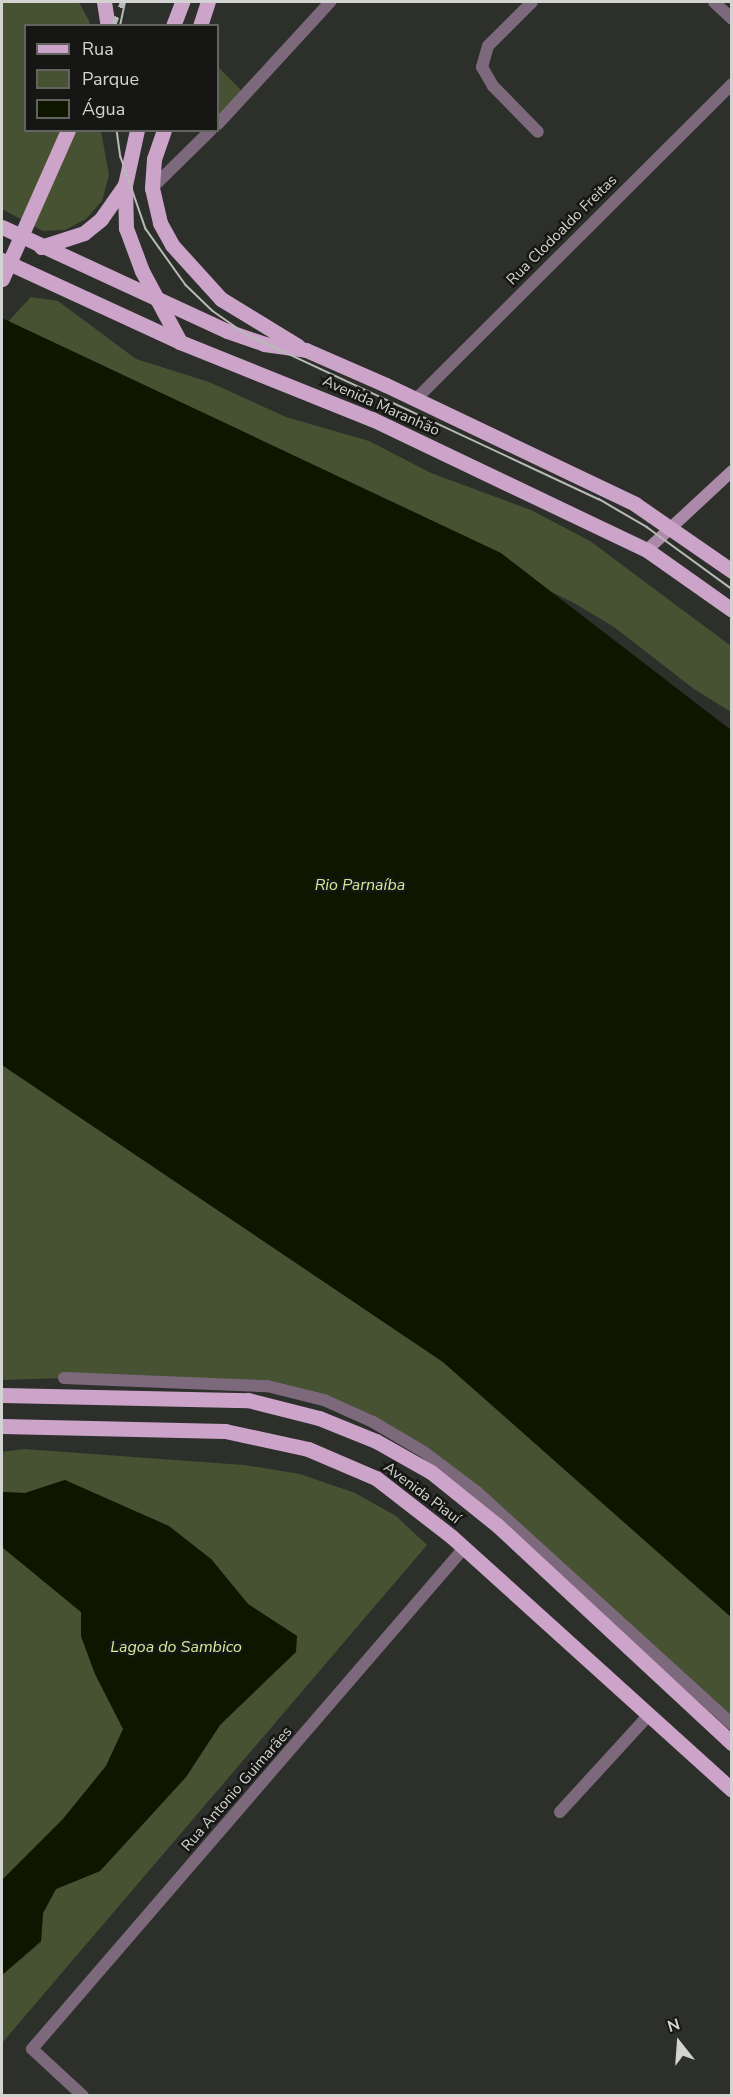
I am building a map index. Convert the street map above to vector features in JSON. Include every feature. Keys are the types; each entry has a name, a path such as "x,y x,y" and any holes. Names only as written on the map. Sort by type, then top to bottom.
{"main road":[{"path":"104,2 108,24"},
{"path":"174,24 182,2"},
{"path":"201,24 208,2"},
{"path":"2,279 67,132"},
{"path":"137,132 125,185 131,246 180,342"},
{"path":"163,132 154,159 152,188 160,223 189,267 221,299 306,350"},
{"path":"41,247 84,232 101,219 125,185"},
{"name":"Avenida Maranhão","path":"2,227 41,247 264,344 306,350 415,400 635,504 673,527 732,571"},
{"name":"Avenida Maranhão","path":"2,260 180,342 372,419 647,550 732,610"},
{"path":"647,550 732,471"},
{"name":"Avenida Piauí","path":"2,1395 248,1401 288,1408 376,1441 431,1472 497,1525 732,1743"},
{"name":"Avenida Piauí","path":"2,1426 225,1431 308,1449 376,1478 464,1548 732,1790"}],"street":[{"path":"219,123 330,2"},
{"path":"532,2 488,46 482,67 493,86 538,132"},
{"path":"714,2 732,20"},
{"name":"Rua Clodoaldo Freitas","path":"415,400 732,84"},
{"path":"152,188 209,132"},
{"path":"64,1378 267,1386 324,1401 373,1422 424,1452 477,1492 732,1724"},
{"name":"Rua Antonio Guimarães","path":"83,2096 33,2049 464,1548"},
{"path":"560,1812 648,1716"}],"green space":[{"path":"2,2 79,2 90,24 24,24 24,132 101,132 109,175 102,201 86,219 65,230 43,231 2,209"},
{"path":"219,68 244,93 219,117"},
{"path":"31,297 58,301 136,359 209,382 286,417 369,441 431,473 531,510 590,541 731,646 731,712 694,689 614,627 574,603 5,325"},
{"path":"2,1065 443,1362 731,1617 731,1724 477,1492 373,1422 267,1386 64,1378 2,1380"},
{"path":"24,1449 244,1465 300,1474 355,1493 396,1516 427,1545 2,2043 2,1975 41,1942 43,1913 56,1889 100,1871 186,1777 220,1725 297,1636 248,1604 211,1559 65,1480 25,1493 2,1492 2,1452"},
{"path":"2,1547 81,1612 81,1636 95,1674 124,1729 106,1766 63,1819 2,1880"}],"water":[{"name":"Rio Parnaíba","path":"2,318 501,553 731,730 731,1617 443,1362 2,1065"},
{"name":"Lagoa do Sambico","path":"65,1480 169,1526 211,1559 248,1604 297,1636 296,1652 220,1725 186,1777 100,1871 56,1889 43,1913 41,1941 2,1975 2,1880 63,1819 106,1766 123,1729 95,1674 81,1636 81,1612 2,1547 2,1492 25,1493"}],"tram line":[{"path":"120,24 125,2"},
{"path":"117,132 121,157 146,229 186,285 213,311 244,333 599,499 647,527 732,589"}],"railway":[{"path":"114,24 122,2"}]}
